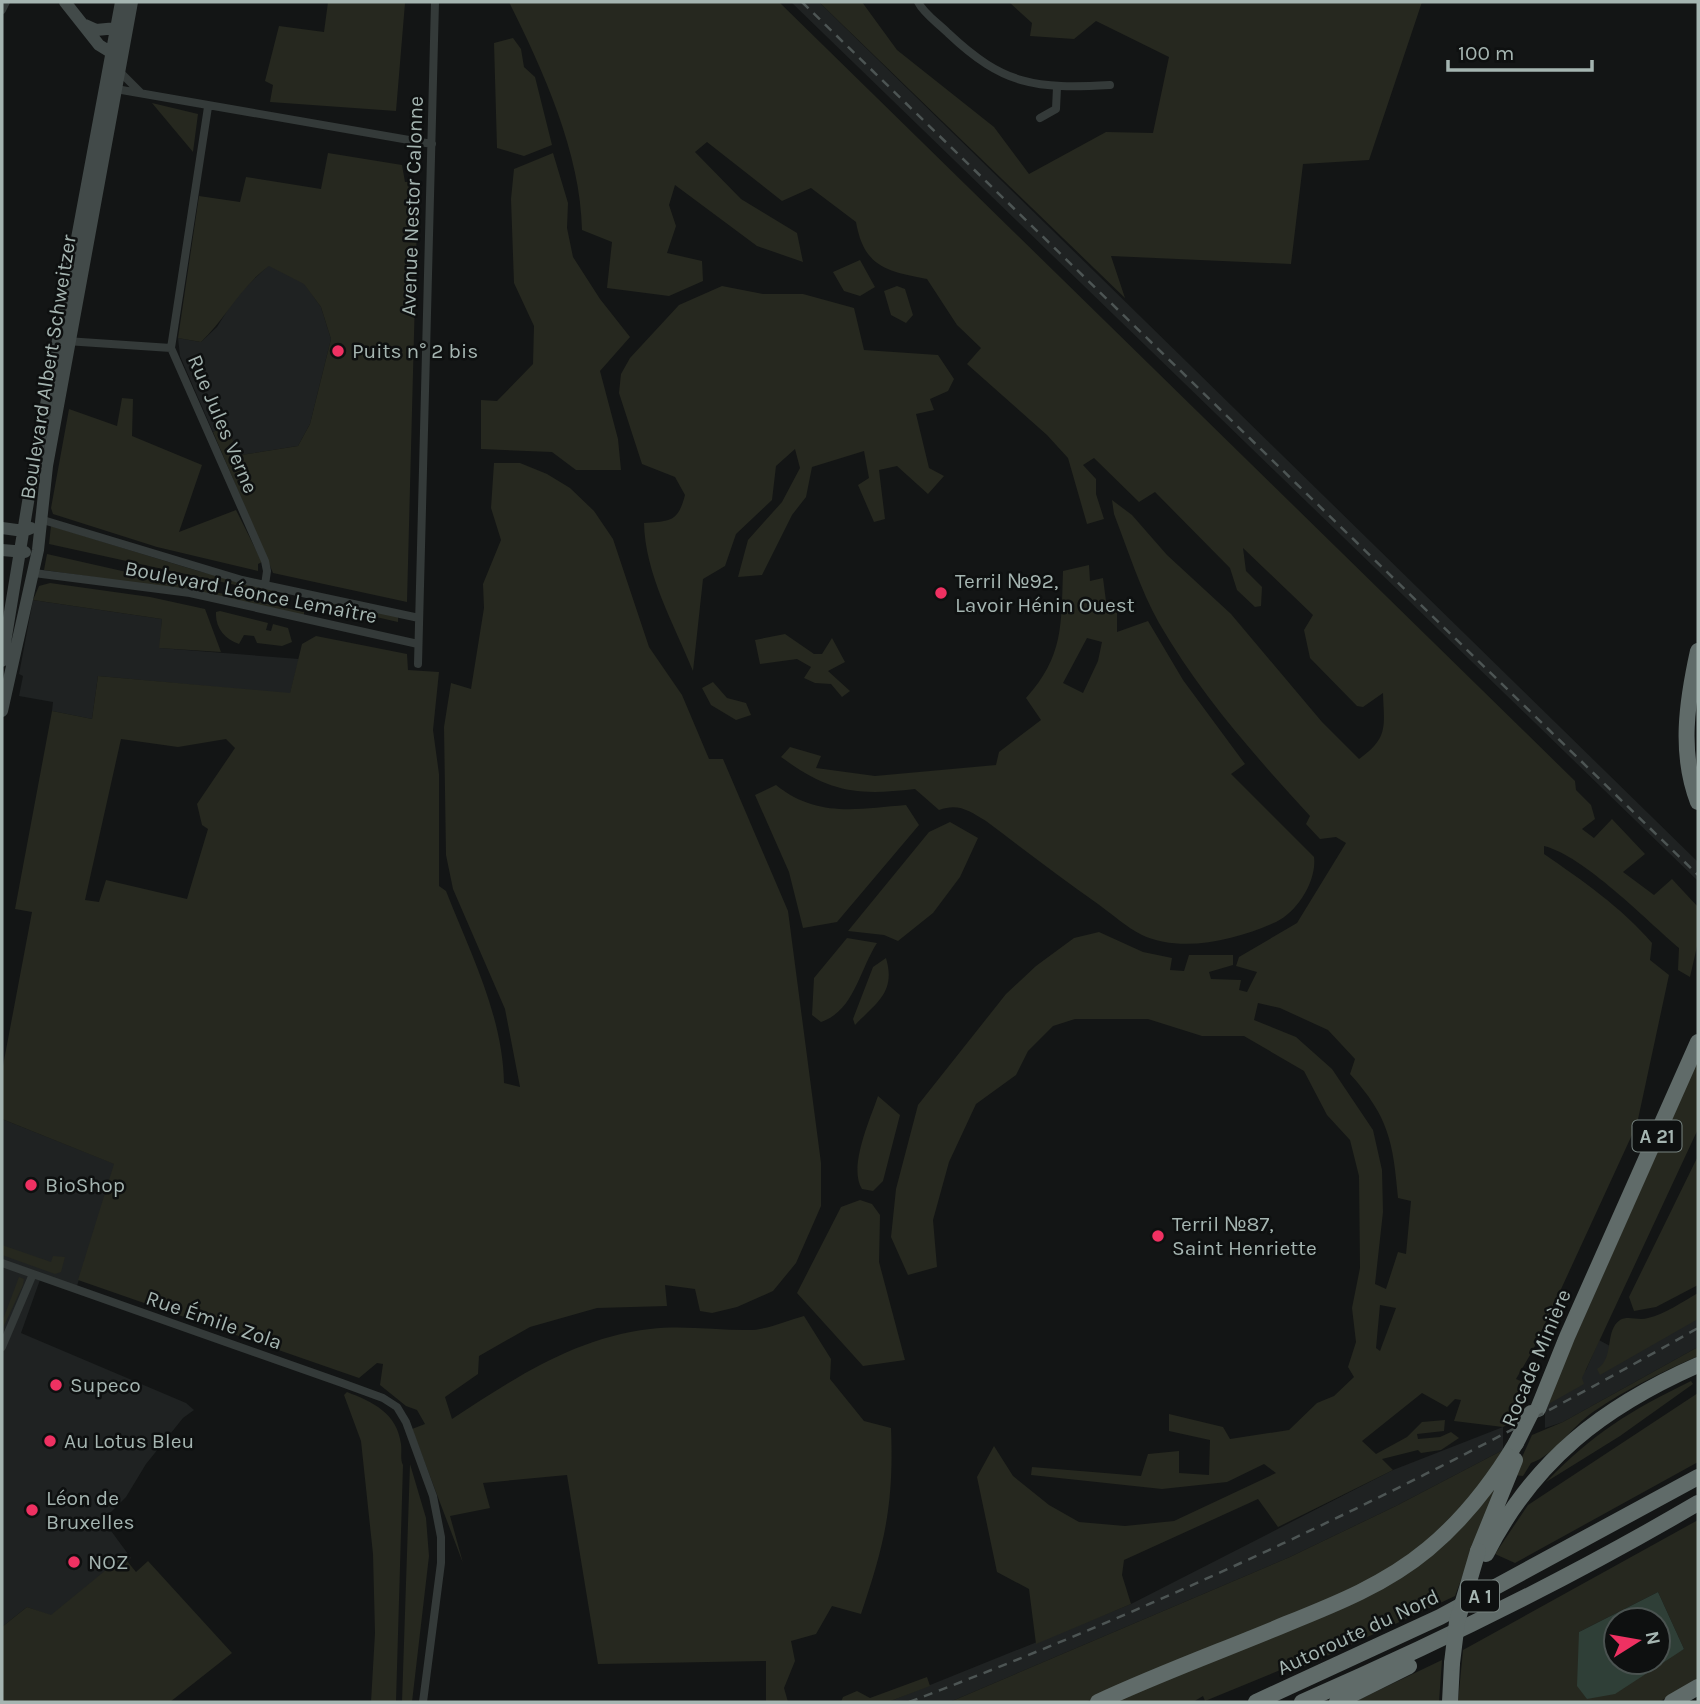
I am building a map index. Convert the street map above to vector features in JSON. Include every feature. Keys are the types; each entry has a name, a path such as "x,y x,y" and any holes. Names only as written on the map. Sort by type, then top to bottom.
{"highway":[{"path":"1698,651 1686,726 1687,755 1698,802"},
{"name":"Rocade Minière","path":"1450,1702 1457,1622 1520,1441 1698,1042"},
{"path":"1482,1553 1519,1500 1570,1441 1606,1413 1698,1365"},
{"path":"1098,1702 1336,1604 1387,1578 1417,1558 1459,1521 1493,1480 1520,1441"},
{"name":"Autoroute du Nord","path":"1256,1702 1440,1617 1698,1477"},
{"name":"Autoroute du Nord","path":"1302,1702 1463,1630 1549,1587 1698,1503"},
{"path":"1337,1702 1441,1649 1463,1630"},
{"path":"1672,1702 1698,1687"}],"main road":[{"path":"65,2 99,45 115,52"},
{"name":"Boulevard Albert Schweitzer","path":"2,711 29,559 39,450 65,341 116,89 122,29 121,2"},
{"name":"Boulevard Albert Schweitzer","path":"2,661 29,559 33,525 47,466 65,341 115,52 132,2"},
{"path":"85,24 96,30 122,29"},
{"path":"115,52 115,67 119,71"},
{"path":"115,52 110,82 116,89"},
{"path":"2,528 33,525"},
{"path":"2,550 29,559"}],"street":[{"path":"2,10 6,2"},
{"name":"Avenue Nestor Calonne","path":"418,664 435,2"},
{"path":"918,2 977,60 1007,76 1057,88 1110,85"},
{"path":"119,71 141,93"},
{"path":"1040,118 1056,109 1057,88"},
{"path":"116,89 432,144"},
{"name":"Rue Jules Verne","path":"208,107 171,348 265,561 265,585"},
{"path":"65,341 171,348"},
{"name":"Boulevard Léonce Lemaître","path":"33,525 265,585 419,618"},
{"name":"Boulevard Léonce Lemaître","path":"29,559 418,644"},
{"name":"Rue Émile Zola","path":"2,1263 383,1398 397,1407 406,1422 433,1496 441,1537 436,1610 423,1702"},
{"path":"2,1347 33,1274"}],"shaded area":[{"path":"328,2 405,3 396,111 270,102 273,85 265,81 279,26 324,32"},
{"path":"509,2 779,2 1575,781 1576,790 1591,805 1595,819 1582,829 1594,838 1612,819 1645,854 1623,872 1654,895 1672,879 1698,907 1698,942 1690,977 1678,970 1679,948 1596,875 1560,852 1544,846 1544,854 1601,895 1640,930 1652,943 1650,960 1669,975 1637,1124 1533,1350 1516,1379 1530,1385 1519,1419 1503,1427 1454,1421 1461,1400 1455,1399 1447,1407 1422,1393 1362,1441 1376,1454 1407,1437 1422,1422 1445,1420 1444,1431 1417,1434 1418,1439 1440,1437 1451,1432 1459,1438 1441,1450 1421,1453 1418,1450 1382,1459 1393,1470 1278,1527 1258,1499 1124,1560 1122,1575 1131,1604 1036,1644 1029,1589 997,1572 977,1477 994,1446 1013,1476 1049,1505 1079,1522 1125,1526 1174,1521 1276,1473 1264,1464 1227,1482 1162,1489 1031,1475 1032,1467 1141,1476 1148,1454 1179,1451 1179,1473 1209,1475 1210,1440 1169,1431 1169,1414 1223,1427 1230,1439 1289,1430 1317,1403 1334,1396 1354,1377 1348,1367 1356,1342 1352,1308 1360,1268 1359,1176 1350,1140 1327,1115 1304,1071 1244,1036 1202,1036 1148,1019 1075,1019 1053,1026 1028,1051 1016,1075 976,1104 949,1162 933,1220 937,1267 908,1275 891,1237 896,1189 918,1105 1006,994 1036,966 1074,938 1099,932 1143,952 1172,958 1170,970 1184,971 1189,955 1233,955 1233,965 1209,972 1211,979 1241,980 1239,990 1247,992 1257,972 1236,966 1239,957 1297,923 1346,843 1336,837 1320,839 1306,824 1310,816 1249,747 1192,675 1146,597 1114,514 1112,500 1132,515 1167,555 1231,614 1322,722 1359,759 1376,744 1383,730 1383,693 1363,707 1357,706 1310,658 1304,630 1313,615 1243,548 1246,571 1262,587 1261,606 1255,607 1237,590 1230,568 1155,492 1139,502 1094,458 1083,465 1096,479 1096,494 1104,519 1087,524 1068,458 1047,435 967,364 981,348 957,325 927,279 889,269 871,258 856,222 811,188 782,201 707,142 695,152 741,199 797,233 803,262 757,246 675,185 669,205 676,226 667,253 702,261 703,281 669,296 607,288 612,242 582,230 580,201 567,142 547,84","holes":["1258,1003 1280,1008 1328,1030 1355,1059 1350,1074 1381,1117 1391,1145 1398,1198 1411,1201 1406,1254 1398,1252 1386,1289 1375,1284 1383,1212 1382,1170 1373,1130 1332,1069 1296,1037 1254,1020","1380,1305 1396,1308 1380,1351 1376,1348"]},
{"path":"791,2 819,2 1698,862 1698,881"},
{"path":"819,2 862,2 897,50 994,127 1029,174 1106,132 1153,133 1169,57 1096,21 1074,39 1030,36 1032,23 1009,2 1422,2 1369,160 1303,164 1291,264 1111,256 1125,298"},
{"path":"513,38 521,49 524,67 535,77 552,145 524,156 497,148 494,43"},
{"path":"152,103 198,114 193,152"},
{"path":"328,153 402,165 405,182 418,182 407,602 273,573 213,432 225,426 241,455 298,446 310,424 331,339 321,307 304,284 269,266 241,293 201,342 178,338 199,196 240,202 246,177 321,189"},
{"path":"553,153 568,203 567,228 573,257 600,299 630,337 600,371 618,439 621,470 576,470 552,452 481,449 481,400 497,401 533,364 534,326 514,283 511,199 514,169"},
{"path":"860,260 875,287 860,296 844,291 833,272"},
{"path":"269,265 304,283 321,307 331,339 310,424 298,446 241,455 225,427 213,432 180,356 178,338 201,342 217,327 237,295"},
{"path":"722,286 763,294 803,294 854,308 864,350 938,355 954,379 948,391 930,399 934,410 916,414 929,468 944,476 928,494 897,466 879,470 885,519 874,522 858,485 869,478 864,451 812,467 806,497 792,515 762,575 738,577 748,540 782,502 800,468 795,449 776,466 772,500 736,534 725,566 703,579 693,671 655,580 649,561 644,523 660,522 676,516 685,495 675,477 642,464 619,393 621,374 630,358 679,305"},
{"path":"897,286 905,289 913,315 906,323 891,315 884,291"},
{"path":"122,398 133,399 132,436 202,465 179,532 236,510 262,562 258,564 258,571 157,547 53,514 51,508 69,409 117,426"},
{"path":"494,463 520,463 547,474 570,488 594,511 613,539 649,647 682,695 709,759 723,759 788,911 821,1163 821,1206 796,1263 773,1291 737,1307 712,1313 700,1311 695,1289 665,1285 667,1306 597,1308 530,1327 479,1356 478,1374 445,1397 452,1419 546,1362 596,1341 662,1328 753,1330 804,1316 831,1359 830,1379 864,1421 891,1428 892,1455 889,1502 882,1544 861,1614 832,1606 816,1634 791,1641 795,1661 784,1688 788,1702 766,1702 766,1661 598,1664 567,1475 483,1483 490,1508 450,1516 463,1563 412,1429 425,1424 417,1410 406,1406 380,1385 383,1364 377,1363 359,1378 78,1280 114,1164 2,1119 2,1071 32,912 15,909 52,711 92,719 98,676 290,693 302,644 316,636 407,654 408,670 439,672 433,730 439,774 439,886 446,891 492,1009 504,1083 520,1087 505,1009 453,889 446,855 444,727 451,683 471,689 484,608 483,584 501,540 491,508","holes":["121,739 178,747 226,739 235,748 197,804 202,825 208,829 187,899 106,880 99,902 85,900"]},
{"path":"51,526 198,571 272,589 272,593 49,544"},
{"path":"47,554 304,612 304,616 183,590 44,570"},
{"path":"1089,565 1090,581 1103,578 1107,609 1117,607 1117,632 1148,621 1183,680 1245,764 1231,774 1314,857 1312,876 1304,895 1291,911 1276,922 1245,934 1210,942 1192,944 1158,941 1130,928 969,811 952,807 939,810 915,789 876,792 844,789 814,778 781,757 790,747 821,756 816,768 875,776 996,765 999,752 1041,720 1026,698 1048,668 1054,654 1060,624 1063,571","holes":["1087,638 1102,642 1098,661 1083,693 1063,683"]},
{"path":"50,583 150,597 205,609 221,652 159,648 162,619 33,600 39,586"},
{"path":"320,599 398,617 398,622 319,604"},
{"path":"33,600 162,619 160,648 299,659 290,694 98,676 92,719 52,711 53,702 19,696 23,676 19,674"},
{"path":"216,612 268,623 266,630 271,631 273,624 288,628 292,642 282,646 257,643 254,636 244,635 239,644 234,642 219,628"},
{"path":"785,634 814,654 822,654 832,638 845,662 828,671 850,691 842,697 831,684 815,683 804,678 811,667 797,659 760,664 755,640"},
{"path":"713,682 727,698 746,703 751,715 736,720 711,705 702,688"},
{"path":"776,785 807,803 822,807 854,809 906,805 919,825 837,922 803,928 789,872 755,795"},
{"path":"950,822 978,838 960,877 933,913 898,941 884,935 848,931 929,832"},
{"path":"847,938 877,943 848,1000 832,1017 821,1022 812,1015 814,978"},
{"path":"886,958 886,988 877,1003 855,1025 853,1019 873,967"},
{"path":"1698,1060 1698,1129 1582,1378 1584,1384 1545,1406"},
{"path":"878,1096 900,1115 883,1181 873,1191 862,1189 857,1169 862,1143"},
{"path":"2,1119 115,1164 76,1289 41,1277 21,1333 186,1403 194,1410 183,1418 146,1464 126,1497 103,1520 131,1558 127,1561 123,1557 51,1616 27,1607 2,1627"},
{"path":"1698,1156 1698,1285 1656,1307 1634,1311 1629,1297"},
{"path":"860,1200 872,1204 880,1215 879,1262 905,1360 863,1366 797,1293 841,1207"},
{"path":"2,1245 51,1262 53,1256 65,1257 61,1272 55,1274 2,1255"},
{"path":"19,1277 24,1279 23,1285 2,1330 2,1322"},
{"path":"1698,1293 1698,1319 1600,1375 1597,1369 1606,1358 1612,1331 1620,1320 1654,1316"},
{"path":"1698,1298 1698,1347 1563,1422 1545,1428 1545,1406 1586,1370 1599,1340 1610,1346"},
{"path":"1698,1347 1698,1356 1644,1381 1606,1404 1585,1418 1548,1454 1531,1463 1523,1476 1514,1475 1532,1435 1563,1422"},
{"path":"1691,1381 1693,1384 1620,1436 1546,1482 1580,1449 1613,1424"},
{"path":"347,1392 382,1410 395,1424 401,1444 403,1465 396,1702 371,1702 375,1633 373,1554 361,1441 344,1395"},
{"path":"1698,1393 1698,1462 1515,1563 1495,1554 1528,1505"},
{"path":"1503,1427 1503,1450 1290,1557 950,1702 888,1702 1131,1604 1393,1470"},
{"path":"1503,1450 1469,1501 1415,1554 1354,1589 1085,1702 950,1702 1290,1557"},
{"path":"410,1464 426,1518 429,1556 412,1702 402,1702"},
{"path":"1496,1487 1455,1596 1299,1669 1295,1664 1205,1701 1203,1696 1193,1702 1108,1702 1355,1599"},
{"path":"1698,1520 1698,1679 1659,1702 1458,1702 1463,1650"},
{"path":"123,1556 136,1572 148,1561 232,1653 170,1702 2,1702 2,1627 27,1607 51,1615"},
{"path":"1658,1592 1664,1606 1630,1606"},
{"path":"1602,1620 1602,1676 1643,1676 1615,1694 1587,1699 1577,1686 1579,1632"},
{"path":"1672,1623 1684,1649 1672,1657"},
{"path":"1442,1660 1439,1702 1354,1702"},
{"path":"927,1677 930,1686 888,1702 841,1702 843,1697 857,1691 870,1698"}],"railway":[{"path":"802,2 1698,875"},
{"path":"909,1702 1111,1620 1311,1530 1506,1433 1698,1328"}],"place":[{"name":"Puits n° 2 bis","path":"338,351"},
{"name":"Terril №92, Lavoir Hénin Ouest","path":"941,593"},
{"name":"BioShop","path":"31,1185"},
{"name":"Terril №87, Saint Henriette","path":"1158,1236"},
{"name":"Supeco","path":"56,1385"},
{"name":"Au Lotus Bleu","path":"50,1441"},
{"name":"Léon de Bruxelles","path":"32,1510"},
{"name":"NOZ","path":"74,1562"}]}
